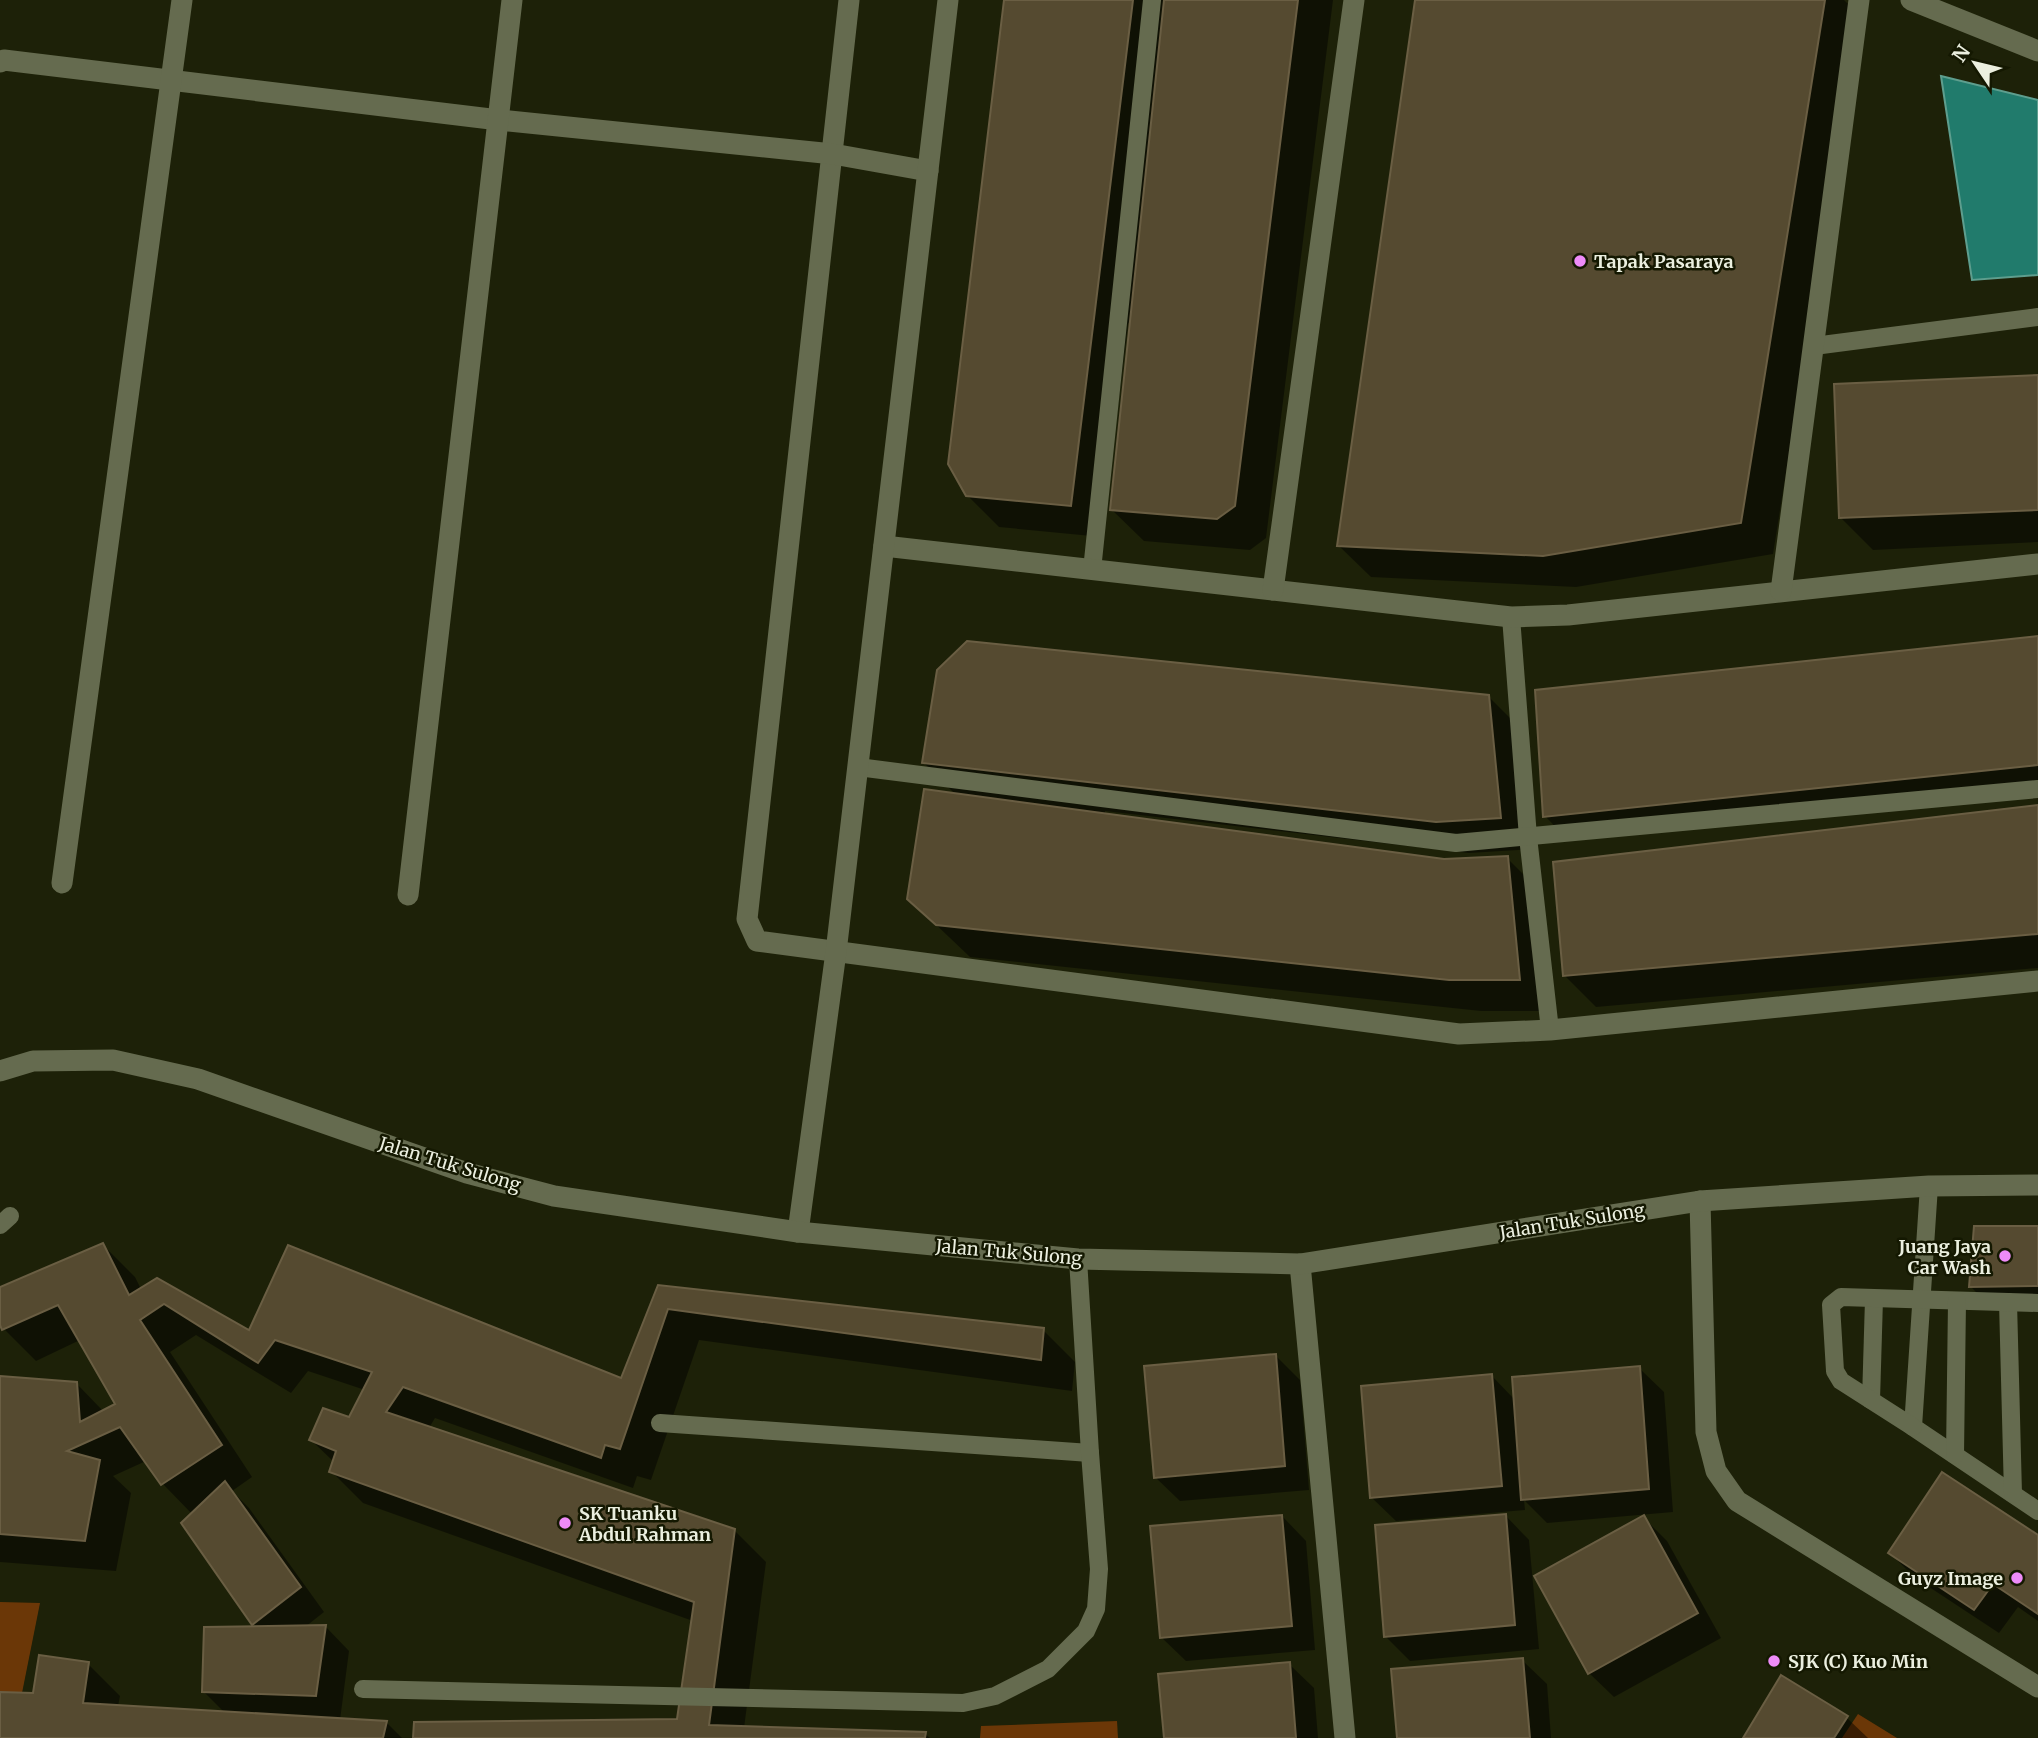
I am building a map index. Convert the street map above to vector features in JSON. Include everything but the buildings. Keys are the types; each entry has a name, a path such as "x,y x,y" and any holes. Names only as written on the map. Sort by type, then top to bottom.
{"street":[{"path":"62,883 182,0"},
{"path":"408,895 512,0"},
{"path":"849,0 747,919 757,941 1459,1034 1550,1030 2038,981"},
{"path":"798,1232 836,952 948,0"},
{"path":"1273,590 1354,0"},
{"path":"1781,591 1859,0"},
{"path":"1911,0 2038,51"},
{"path":"0,62 499,120 833,154 928,171"},
{"path":"884,546 1511,617 1568,615 2038,564"},
{"name":"Jalan Tuk Sulong","path":"0,1071 33,1061 113,1060 198,1079 467,1173 554,1196 798,1232 1078,1259 1300,1264 1700,1201 1929,1186 2038,1185"},
{"path":"1700,1201 1706,1432 1716,1471 1737,1501 2038,1687"},
{"path":"1300,1264 1345,1738"}],"lane":[{"path":"1092,570 1152,0"},
{"path":"1814,346 2038,317"},
{"path":"1511,617 1528,836 1550,1030"},
{"path":"858,767 1456,843 2038,789"},
{"path":"1913,1427 1929,1186"},
{"path":"363,1689 963,1703 995,1696 1048,1669 1086,1631 1097,1609 1099,1569 1078,1259"},
{"path":"2038,1303 1841,1297 1831,1305 1835,1371 1841,1381 2038,1511"},
{"path":"1871,1400 1874,1299"},
{"path":"1955,1455 1957,1301"},
{"path":"2008,1302 2013,1494"},
{"path":"660,1423 1090,1453"}],"shaded area":[{"path":"0,1602 40,1603 22,1693 0,1692"},
{"path":"1858,1714 1897,1738 1842,1738"},
{"path":"1117,1721 1118,1738 980,1738 981,1726"}],"water":[{"path":"1941,76 2038,100 2038,275 1972,280"}],"place":[{"name":"Tapak Pasaraya","path":"1580,261"},
{"name":"Juang Jaya Car Wash","path":"2005,1256"},
{"name":"SK Tuanku Abdul Rahman","path":"565,1523"},
{"name":"Guyz Image","path":"2017,1578"},
{"name":"SJK (C) Kuo Min","path":"1774,1661"}]}
